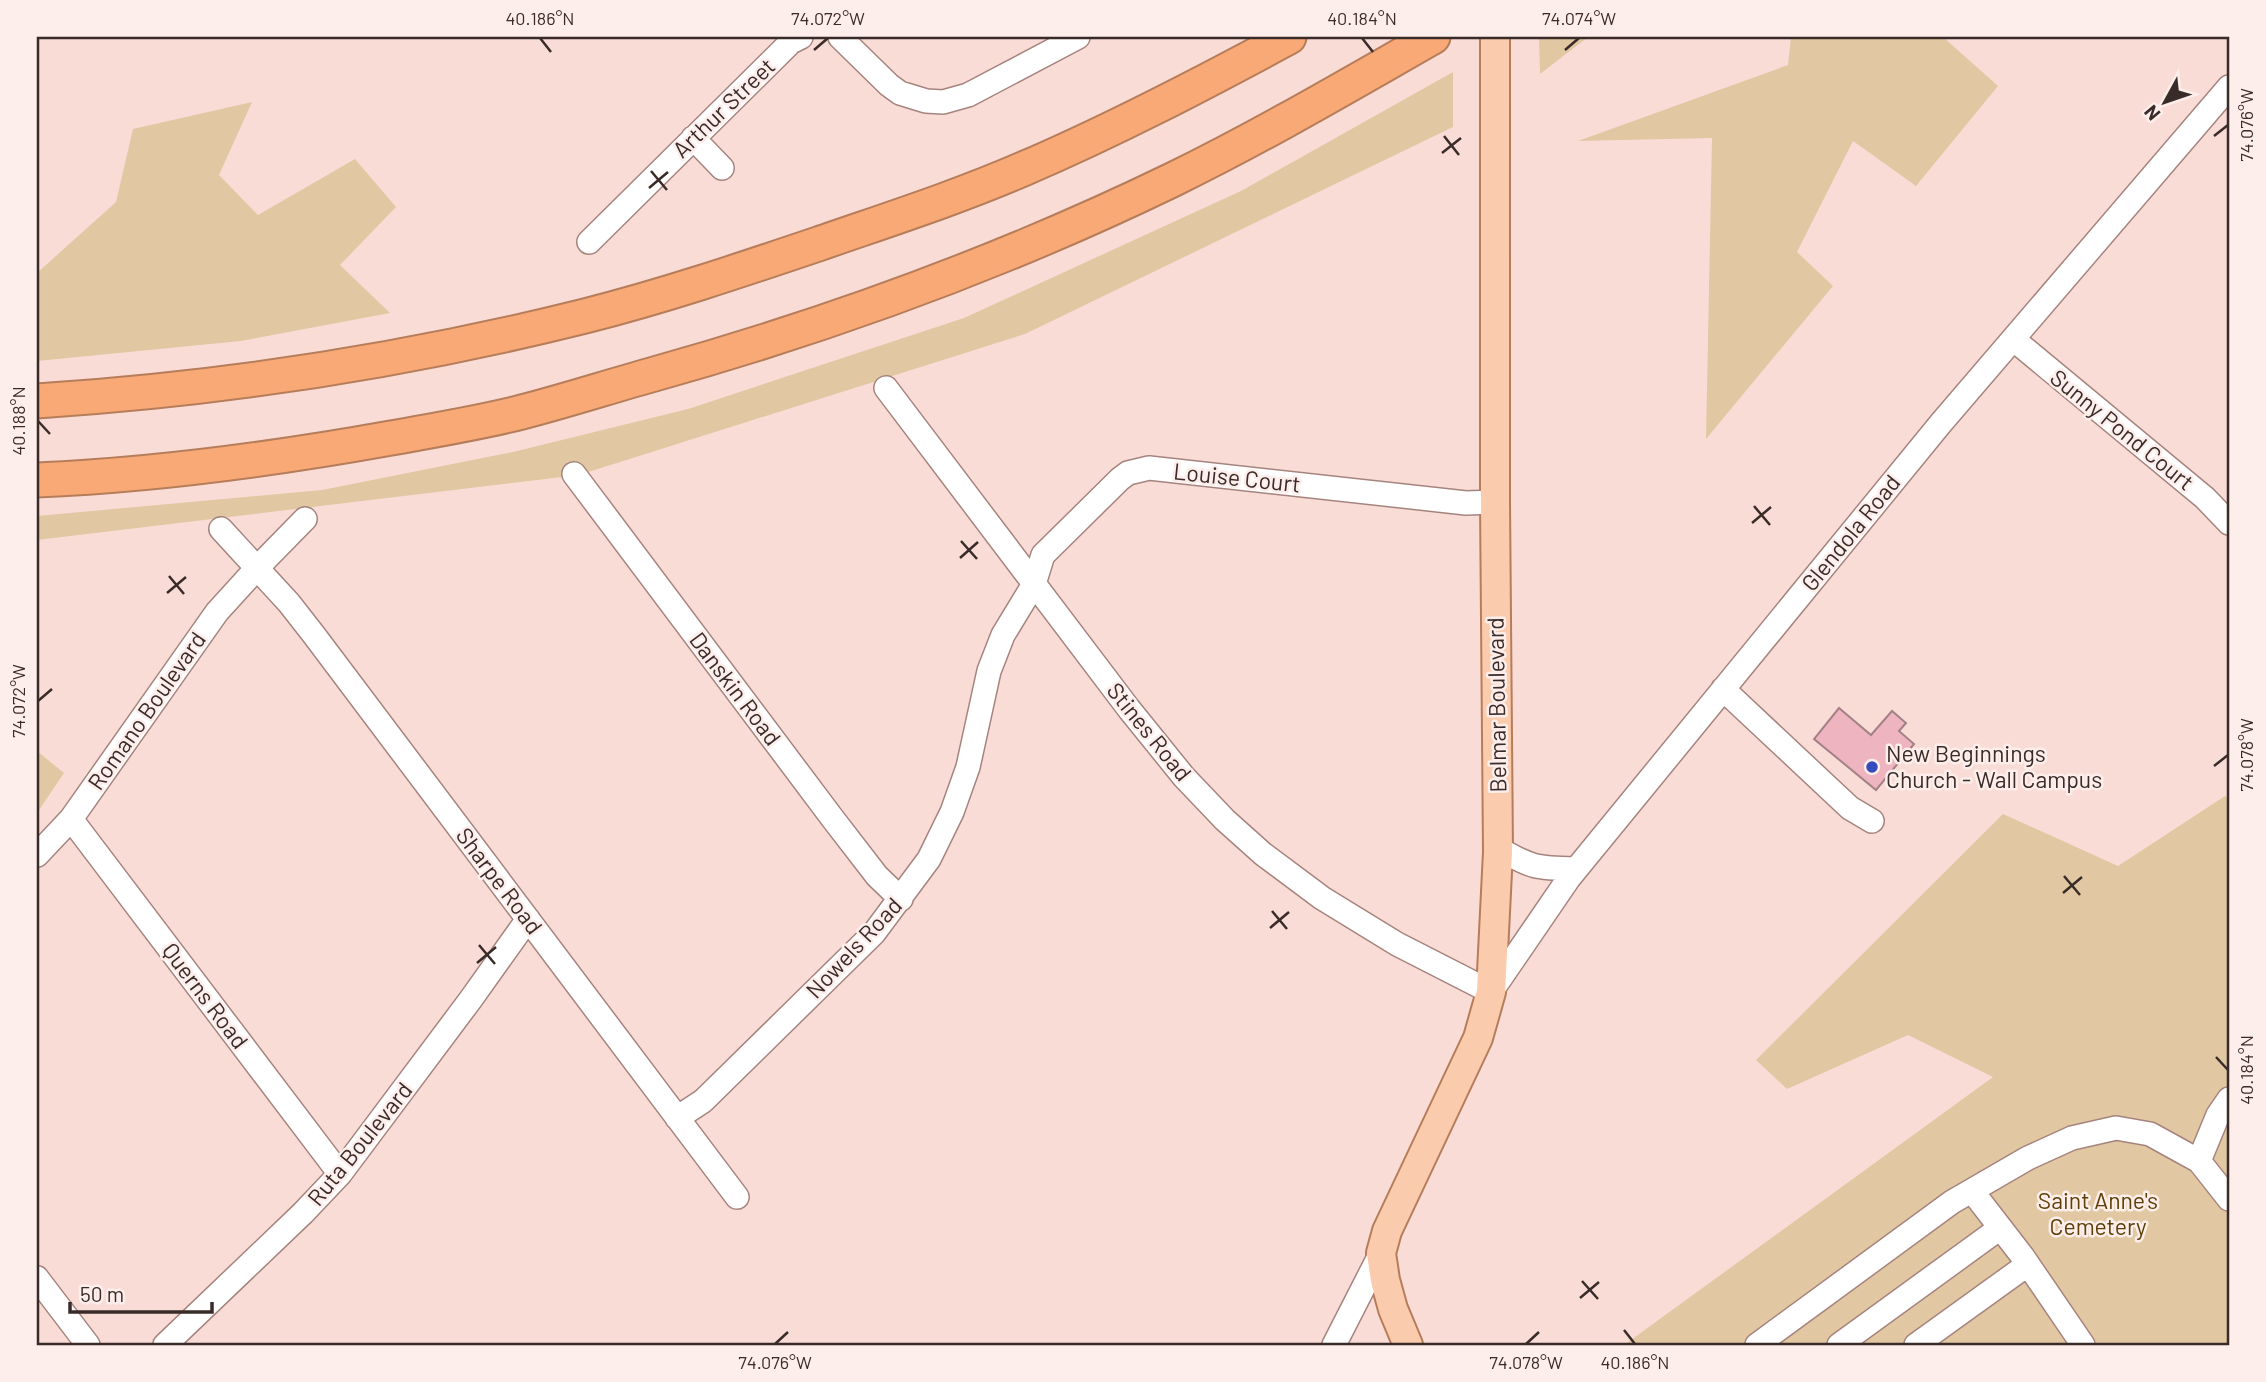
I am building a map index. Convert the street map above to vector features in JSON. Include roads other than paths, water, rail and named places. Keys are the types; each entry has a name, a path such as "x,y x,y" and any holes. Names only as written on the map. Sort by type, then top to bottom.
{"highway":[{"path":"37,401 227,383 351,365 474,342 587,316 695,285 943,201 1024,169 1171,100 1289,37"},
{"path":"37,480 151,472 259,459 470,423 522,412 761,344 907,293 1035,242 1146,192 1271,130 1433,37"}],"main road":[{"name":"Belmar Boulevard","path":"1381,1254 1387,1231 1478,1038 1491,992 1498,848 1495,39"},
{"path":"1381,1254 1393,1308 1408,1345"}],"street":[{"name":"Arthur Street","path":"589,242 791,42 801,37"},
{"path":"840,37 901,93 926,101 943,102 968,94 1078,37"},
{"name":"Glendola Road","path":"1491,992 1576,869 1941,423 2229,87"},
{"path":"693,138 722,168"},
{"name":"Sunny Pond Court","path":"2013,339 2205,498 2229,523"},
{"name":"Stines Road","path":"886,387 1137,719 1184,777 1225,820 1263,854 1322,898 1398,944 1491,992"},
{"name":"Louise Court","path":"1034,584 1043,555 1120,479 1140,469 1466,503 1495,502"},
{"name":"Danskin Road","path":"573,474 833,819 877,876 901,899"},
{"name":"Romano Boulevard","path":"37,855 71,819 217,612 305,519"},
{"name":"Sharpe Road","path":"221,529 314,635 737,1197"},
{"name":"Nowels Road","path":"677,1118 703,1101 874,933 929,859 952,812 968,767 986,682 997,649 1034,584"},
{"path":"1723,689 1850,808 1872,821"},
{"name":"Querns Road","path":"71,819 340,1174"},
{"path":"1498,848 1520,862 1544,869 1576,869"},
{"name":"Ruta Boulevard","path":"165,1345 340,1174 528,919"},
{"path":"2199,1161 2218,1115 2229,1099"},
{"path":"1757,1345 1852,1278 1902,1238 1972,1191 2028,1158 2072,1138 2116,1128 2150,1134 2199,1161 2229,1199"},
{"path":"1972,1191 2083,1345"},
{"path":"1839,1345 2000,1228"},
{"path":"1334,1345 1381,1254"},
{"path":"1916,1345 2027,1265"},
{"path":"37,1278 88,1345"}],"place":[{"name":"New Beginnings Church - Wall Campus","path":"1872,767"}],"park label":[{"name":"Saint Anne's Cemetery","path":"2098,1214"}]}
